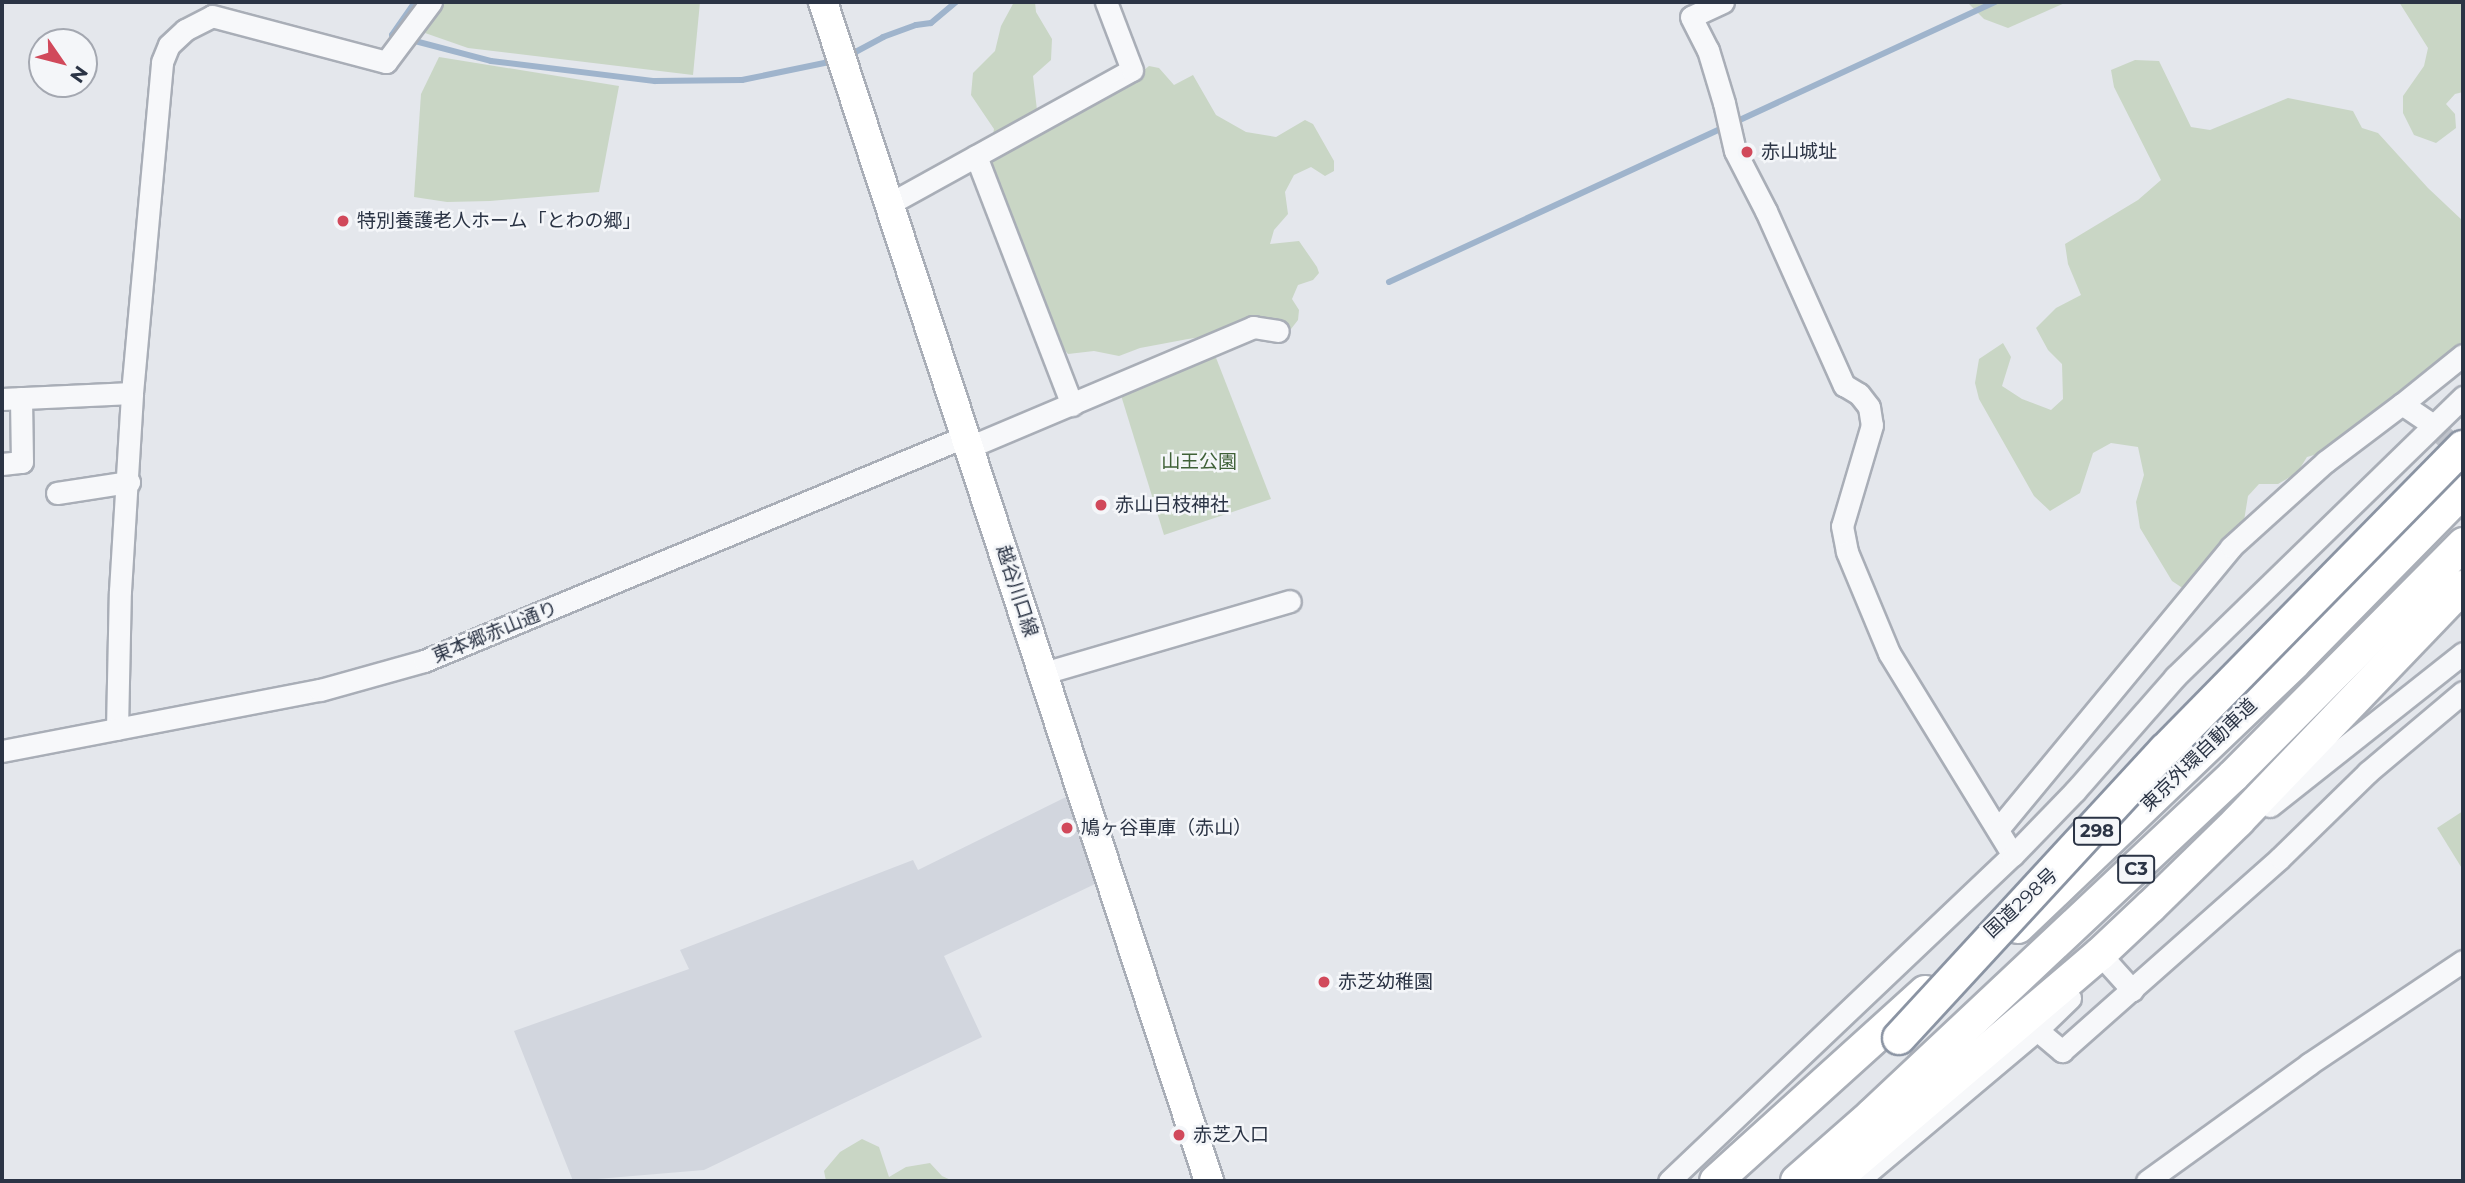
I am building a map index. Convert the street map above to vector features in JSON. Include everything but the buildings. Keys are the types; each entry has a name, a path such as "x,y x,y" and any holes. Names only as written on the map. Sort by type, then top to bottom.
{"highway":[{"path":"1899,1038 2165,750 2463,447"},
{"name":"国道298号","path":"1716,1181 1988,934 2161,771 2463,465"},
{"name":"東京外環自動車道","path":"1741,1181 1899,1038 2225,730 2463,491"},
{"name":"東京外環自動車道","path":"1797,1181 1872,1115 2223,786 2463,544"},
{"path":"1823,1181 2226,808 2463,568"},
{"path":"1833,1181 2100,954 2151,906 2238,821 2463,586"}],"main road":[{"name":"越谷川口線","path":"824,2 1209,1181"}],"street":[{"path":"117,729 120,591 129,482 132,393 162,62 169,46 211,9 386,62 430,2"},
{"path":"889,204 1132,70 1106,2"},
{"path":"1723,2 1691,17 1708,50 1735,151 1766,211 1844,385 1859,394 1869,407 1872,425 1842,526 1847,552 1889,653 2012,855"},
{"path":"976,156 1072,405"},
{"name":"東本郷赤山通り","path":"2,751 320,690 424,660 966,443 1072,405 1253,327 1278,331"},
{"path":"1998,829 2231,548 2325,462 2463,355"},
{"path":"2,464 22,462 11,399 132,393"},
{"path":"1669,1181 2012,855 2075,791 2175,677 2463,397"},
{"path":"2402,404 2433,425"},
{"path":"57,493 129,482"},
{"path":"1044,673 1290,601"},
{"path":"1857,1181 2037,1030 2277,800 2463,653"},
{"path":"2037,1030 2062,1051 2280,858 2368,772 2463,692"},
{"path":"2046,771 2075,791"},
{"path":"2147,1181 2309,1065 2463,961"},
{"path":"2108,962 2132,990"}],"shaded area":[{"path":"1066,797 1095,884 944,956 982,1037 704,1170 573,1181 514,1031 689,969 680,950 913,860 918,870"}],"green space":[{"path":"445,2 700,2 693,75 468,48 425,33"},
{"path":"1014,2 1035,2 1036,12 1052,39 1051,60 1033,76 1037,110 1063,111 1129,82 1149,66 1159,68 1174,85 1193,75 1216,115 1246,132 1276,137 1305,120 1313,124 1334,161 1334,171 1325,176 1311,167 1294,175 1285,192 1288,214 1274,230 1270,244 1299,241 1319,273 1313,280 1298,285 1292,299 1299,310 1298,320 1291,329 1277,326 1188,339 1140,348 1119,356 1094,351 1068,354 1050,332 987,167 994,129 971,95 973,73 995,51 1001,26"},
{"path":"1967,2 2067,2 2008,28 1984,19"},
{"path":"2399,2 2463,2 2463,92 2455,94 2446,104 2455,114 2456,128 2436,143 2414,135 2403,113 2403,96 2424,66 2428,48"},
{"path":"439,57 619,86 599,192 490,201 447,202 414,197 421,94"},
{"path":"2135,60 2159,61 2191,127 2210,130 2288,98 2353,111 2362,128 2378,133 2428,188 2463,221 2463,343 2406,385 2390,404 2321,453 2307,457 2297,473 2278,484 2259,484 2248,496 2243,527 2184,589 2172,581 2140,528 2136,502 2144,475 2138,447 2111,443 2093,453 2080,493 2050,511 2034,496 1979,399 1975,383 1979,359 2003,343 2011,357 2002,386 2022,399 2051,410 2063,399 2062,364 2048,350 2036,328 2056,308 2081,295 2068,264 2065,244 2138,200 2161,180 2114,87 2111,70"},
{"name":"山王公園","path":"1213,350 1271,499 1164,535 1120,392"},
{"path":"2463,811 2463,870 2437,828"},
{"path":"862,1139 879,1147 889,1177 906,1167 930,1163 942,1176 953,1181 826,1181 824,1171 840,1152"}],"waterway":[{"path":"415,2 392,35 491,61 655,81 742,80 834,61"},
{"path":"848,56 883,37 916,25 931,23 956,2"},
{"path":"1389,282 1995,2"}],"tunnel":[{"path":"2433,425 2463,455"}],"place":[{"name":"赤山城址","path":"1747,152"},
{"name":"特別養護老人ホーム「とわの郷」","path":"343,221"},
{"name":"赤山日枝神社","path":"1101,505"},
{"name":"鳩ヶ谷車庫（赤山）","path":"1067,828"},
{"name":"赤芝幼稚園","path":"1324,982"},
{"name":"赤芝入口","path":"1179,1135"}]}
